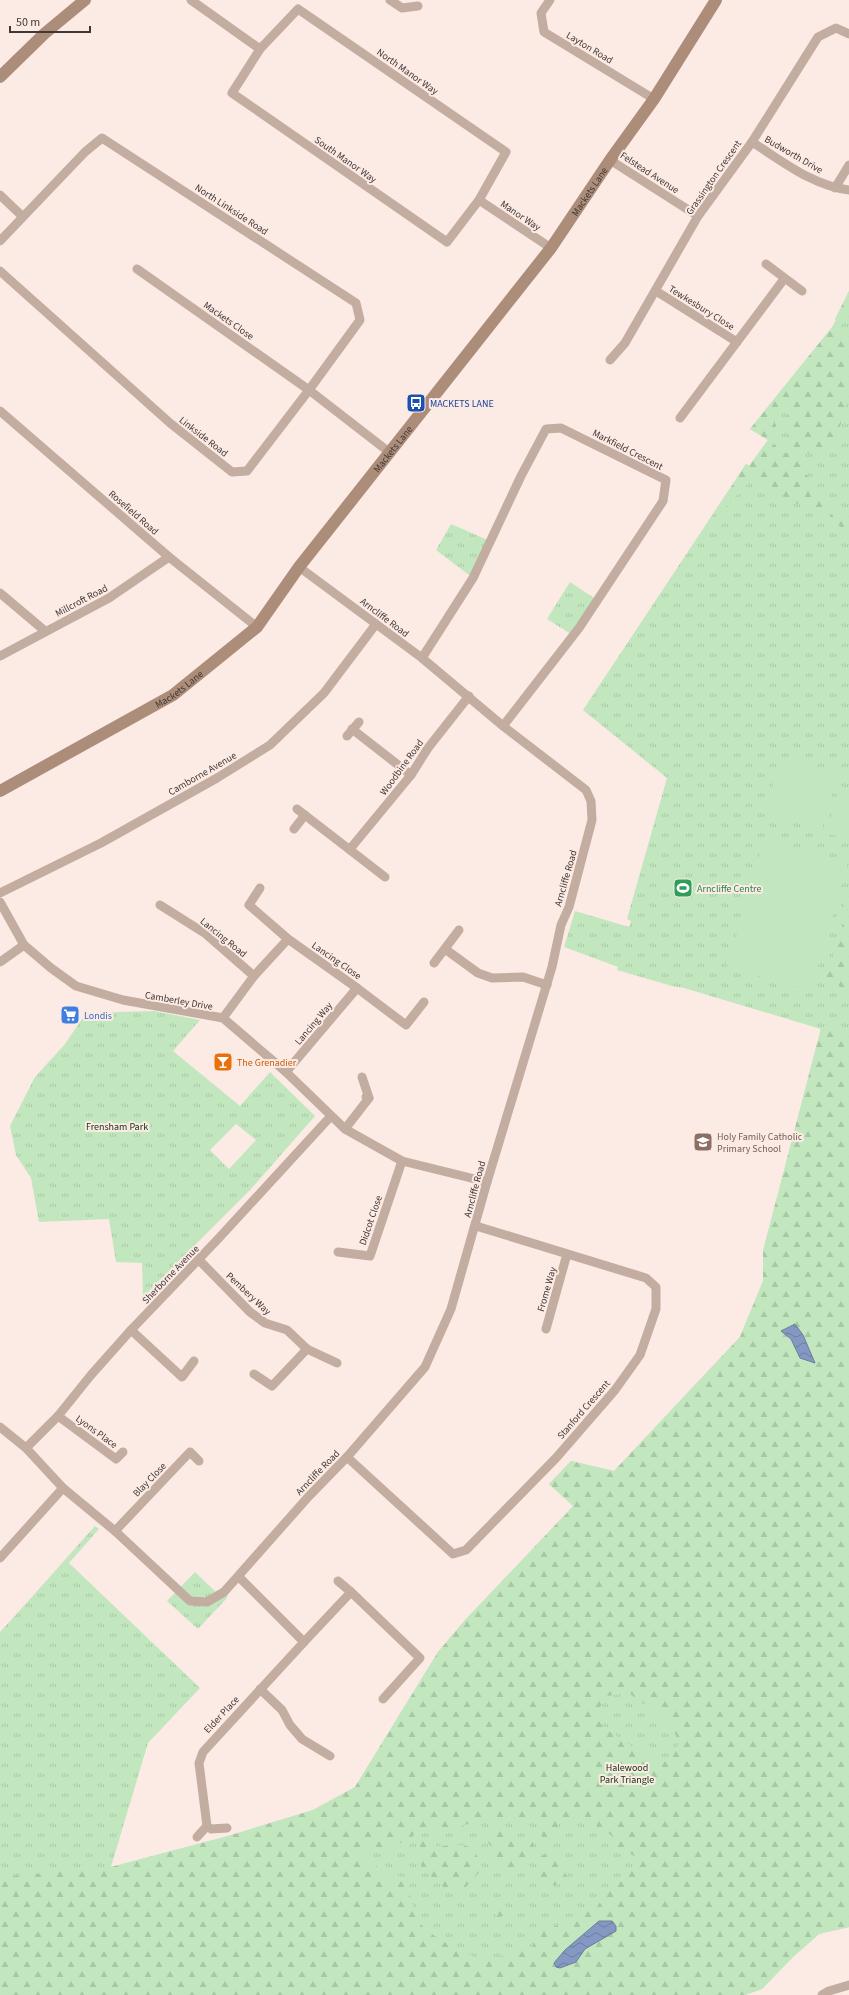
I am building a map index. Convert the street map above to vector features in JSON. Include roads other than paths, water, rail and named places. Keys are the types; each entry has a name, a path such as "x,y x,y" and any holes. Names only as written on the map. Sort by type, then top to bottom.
{"street":[{"path":"0,77 44,34 85,0"},
{"path":"191,0 260,49"},
{"path":"390,0 402,8 418,6"},
{"name":"Layton Road","path":"550,0 542,12 544,32 654,99"},
{"name":"Mackets Lane","path":"0,791 173,695 257,627 299,567 550,248 654,99 716,0"},
{"name":"North Manor Way","path":"260,49 298,9 506,152 479,200"},
{"name":"Grassington Crescent","path":"610,360 625,343 698,216 752,142 818,37 836,28 849,34"},
{"name":"South Manor Way","path":"260,49 232,93 441,238 448,242 479,200"},
{"name":"North Linkside Road","path":"22,216 85,152 102,138 356,303 360,320 309,390"},
{"name":"Budworth Drive","path":"752,142 808,177 835,188 849,190"},
{"name":"Felstead Avenue","path":"610,160 698,216"},
{"path":"835,188 849,166"},
{"path":"0,195 22,216 0,240"},
{"name":"Manor Way","path":"479,200 550,248"},
{"path":"766,264 784,279 802,291"},
{"name":"Mackets Close","path":"137,269 309,390"},
{"name":"Linkside Road","path":"0,271 170,423 232,472 247,470 309,390"},
{"name":"Tewkesbury Close","path":"680,418 784,279"},
{"name":"Tewkesbury Close","path":"656,291 737,342"},
{"path":"309,390 389,452"},
{"name":"Rosefield Road","path":"0,411 169,557 257,627"},
{"name":"Markfield Crescent","path":"422,658 473,578 521,476 546,429 562,428 666,480 663,501 579,628 503,726"},
{"name":"Millcroft Road","path":"0,656 110,598 169,557"},
{"name":"Arncliffe Road","path":"0,1427 26,1448 63,1488 115,1531 190,1601 207,1602 224,1592 239,1577 309,1496 347,1457 425,1367 451,1308 476,1226 487,1182 547,985 561,925 569,907 592,820 591,801 586,790 503,726 422,658 299,567"},
{"path":"0,593 45,631"},
{"name":"Camborne Avenue","path":"0,892 102,843 217,778 270,745 324,693 376,624"},
{"name":"Woodbine Road","path":"350,849 411,775 428,748 468,696"},
{"path":"359,722 350,733 411,775"},
{"path":"297,809 385,877"},
{"path":"294,829 305,815"},
{"name":"Lancing Close","path":"260,888 249,904 288,939 406,1025 424,1002"},
{"name":"Camberley Drive","path":"0,902 24,944 51,968 76,986 123,1000 223,1018 286,1072 345,1129 402,1160 487,1182"},
{"name":"Lancing Road","path":"160,905 206,934 254,976"},
{"path":"434,963 459,930"},
{"path":"223,1018 254,976 288,939"},
{"path":"0,962 24,944"},
{"path":"445,949 478,973 492,978 523,977 547,985"},
{"name":"Lancing Way","path":"286,1072 357,988"},
{"path":"345,1129 368,1098 362,1078"},
{"name":"Sherborne Avenue","path":"26,1448 58,1416 91,1375 131,1330 199,1260 330,1116"},
{"name":"Didcot Close","path":"338,1252 370,1256 402,1160"},
{"name":"Stanford Crescent","path":"347,1457 453,1554 466,1550 556,1458 615,1390 640,1355 656,1309 656,1287 646,1278 476,1226"},
{"name":"Frome Way","path":"546,1329 567,1254"},
{"name":"Pembery Way","path":"199,1260 250,1312 265,1323 287,1330 307,1349 337,1363"},
{"path":"131,1330 182,1377 194,1361"},
{"path":"254,1374 272,1386 307,1349"},
{"name":"Lyons Place","path":"58,1416 116,1459 123,1452"},
{"name":"Blay Close","path":"115,1531 190,1452 199,1461"},
{"path":"0,1558 63,1488"},
{"path":"239,1577 304,1642"},
{"path":"338,1581 420,1658 384,1699"},
{"name":"Elder Place","path":"206,1823 199,1763 203,1752 351,1592"},
{"path":"260,1689 282,1710 290,1725 302,1739 330,1756"},
{"path":"197,1837 206,1823 211,1829 227,1828"},
{"path":"822,1995 829,1991 849,1985"}],"water":[{"path":"795,1324 803,1335 815,1363 800,1358 791,1339 781,1331"},
{"path":"599,1921 612,1921 616,1926 616,1931 585,1949 576,1962 560,1968 556,1967 554,1963 565,1950"}],"place":[{"name":"MACKETS LANE","path":"416,403"},
{"name":"Arncliffe Centre","path":"683,888"},
{"name":"Londis","path":"70,1015"},
{"name":"The Grenadier","path":"223,1062"},
{"name":"Holy Family Catholic Primary School","path":"703,1142"}],"park label":[{"name":"Frensham Park","path":"117,1126"},
{"name":"Halewood Park Triangle","path":"627,1772"}]}
